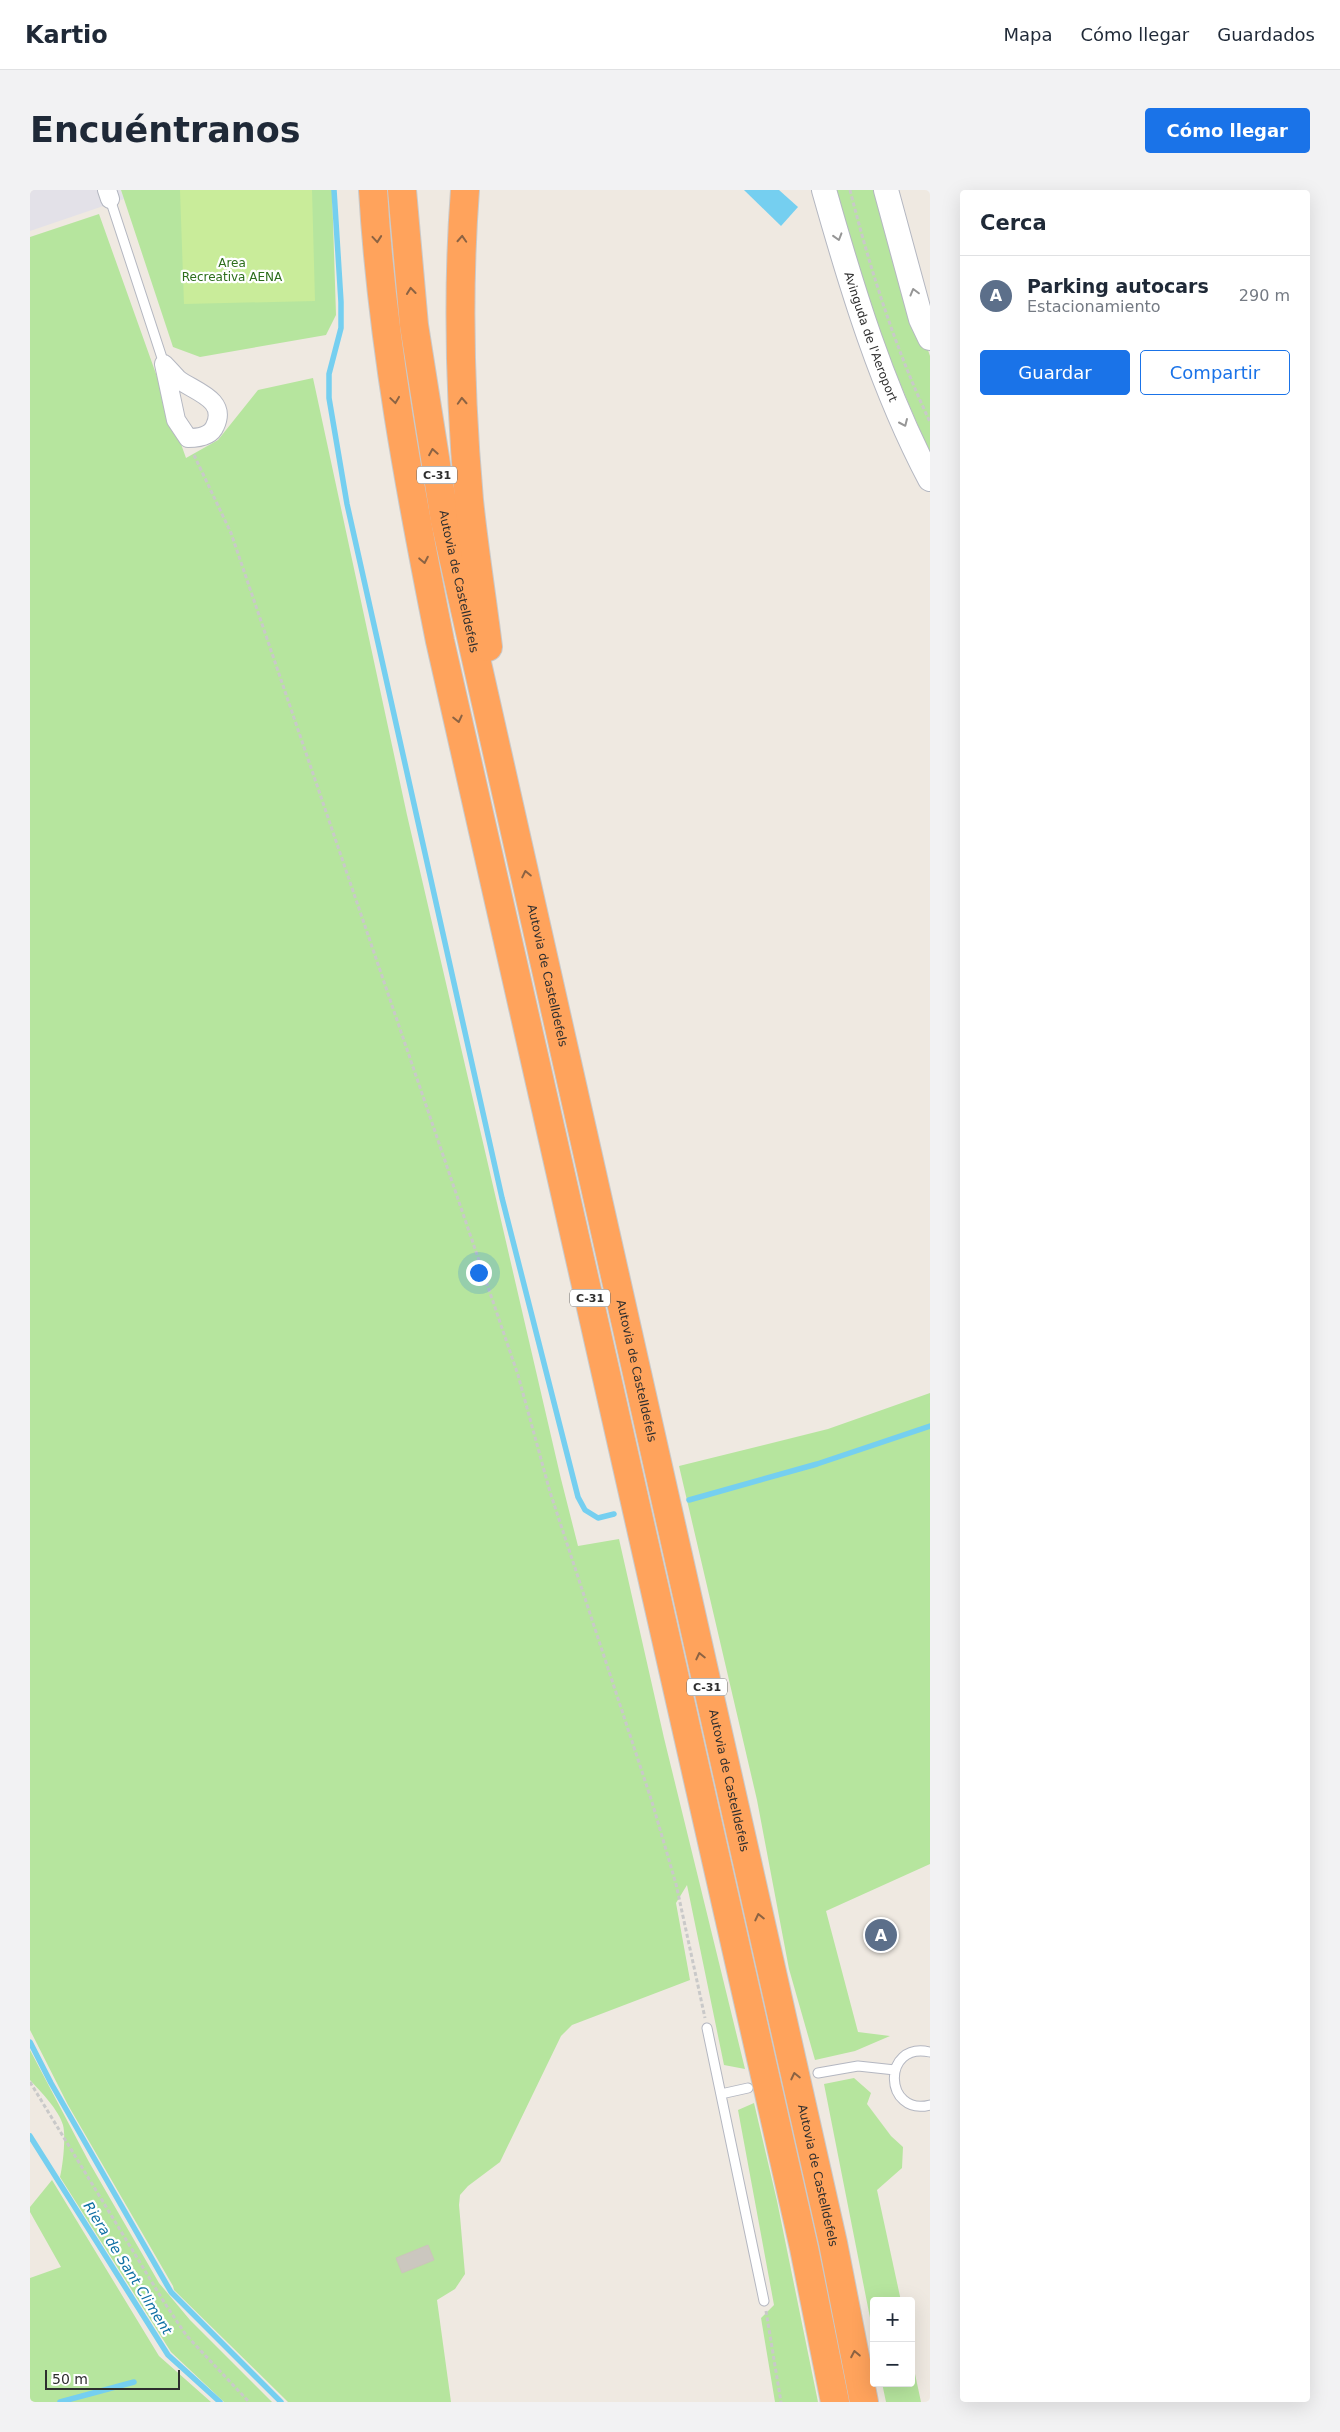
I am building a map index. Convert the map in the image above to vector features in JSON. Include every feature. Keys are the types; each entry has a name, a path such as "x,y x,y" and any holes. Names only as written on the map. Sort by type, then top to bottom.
{"highway":[{"name":"C-31","path":"373,190 388,347 415,513 440,641 804,2248 835,2402"},
{"name":"Autovia de Castelldefels","path":"402,190 414,325 445,521 470,638 500,756 616,1284 833,2243 864,2402"},
{"path":"465,190 460,278 460,358 464,441 500,756"}],"street":[{"name":"Avinguda de l'Aeroport","path":"824,190 864,325 888,388 930,479"},
{"path":"886,190 921,319 930,338"},
{"path":"164,364 178,379 214,403 219,414 215,427 208,434 188,438 176,420 164,364"}],"lane":[{"path":"108,194 164,364"},
{"path":"707,2028 764,2301"},
{"path":"930,2052 910,2053 899,2063 895,2070 894,2080 900,2096 911,2104 920,2106 930,2104"},
{"path":"818,2073 858,2066 895,2070"},
{"path":"721,2094 748,2088"}],"path":[{"path":"850,190 874,278 919,398 930,422"},
{"path":"188,438 196,462 231,534 518,1375 550,1492 652,1802 676,1884 707,2028"},
{"path":"30,2082 186,2335 249,2402"},
{"path":"764,2301 781,2402"}],"shaded area":[{"path":"30,190 121,190 124,199 30,231"}],"green space":[{"name":"Area Recreativa AENA","path":"121,190 332,190 336,315 326,335 200,357 173,347"},
{"path":"180,190 312,190 315,301 184,304"},
{"path":"836,190 877,190 886,225 930,356 930,453 902,389 865,291"},
{"path":"99,214 186,458 218,440 258,390 313,378 407,815 578,1546 619,1539 664,1738 745,2069 724,2065 687,1885 676,1903 690,1980 572,2025 561,2036 500,2162 468,2186 460,2195 459,2205 465,2274 455,2289 437,2300 451,2402 288,2402 174,2290 68,2105 30,2030 30,237"},
{"path":"930,1393 930,1864 826,1911 858,2032 890,2036 855,2051 815,2060 789,1969 757,1800 679,1466 828,1429"},
{"path":"30,2050 89,2162 159,2283 190,2320 272,2402 224,2402 171,2352 60,2177 64,2151 63,2125 53,2107 30,2080"},
{"path":"854,2078 871,2093 867,2104 891,2136 903,2147 902,2168 877,2190 900,2297 870,2297 870,2318 824,2084"},
{"path":"754,2103 777,2201 818,2402 775,2402 761,2318 774,2305 738,2110"},
{"path":"52,2180 159,2356 211,2402 30,2402 30,2278 61,2267 30,2212 30,2207"},
{"path":"915,2374 921,2402 886,2402 883,2387 915,2387"}],"water":[{"path":"744,190 779,190 798,207 781,226"}],"building":[{"path":"428,2245 434,2260 402,2273 396,2258"}],"waterway":[{"path":"334,190 341,328 329,374 329,398 347,504 502,1198 578,1497 585,1510 598,1518 614,1514"},
{"path":"689,1500 817,1464 930,1426"},
{"path":"30,2042 51,2083 171,2292 281,2402"},
{"name":"Riera de Sant Climent","path":"30,2136 168,2355 220,2402"},
{"path":"60,2402 134,2382"}],"place":[{"name":"Parking autocars","path":"881,1935"}]}
